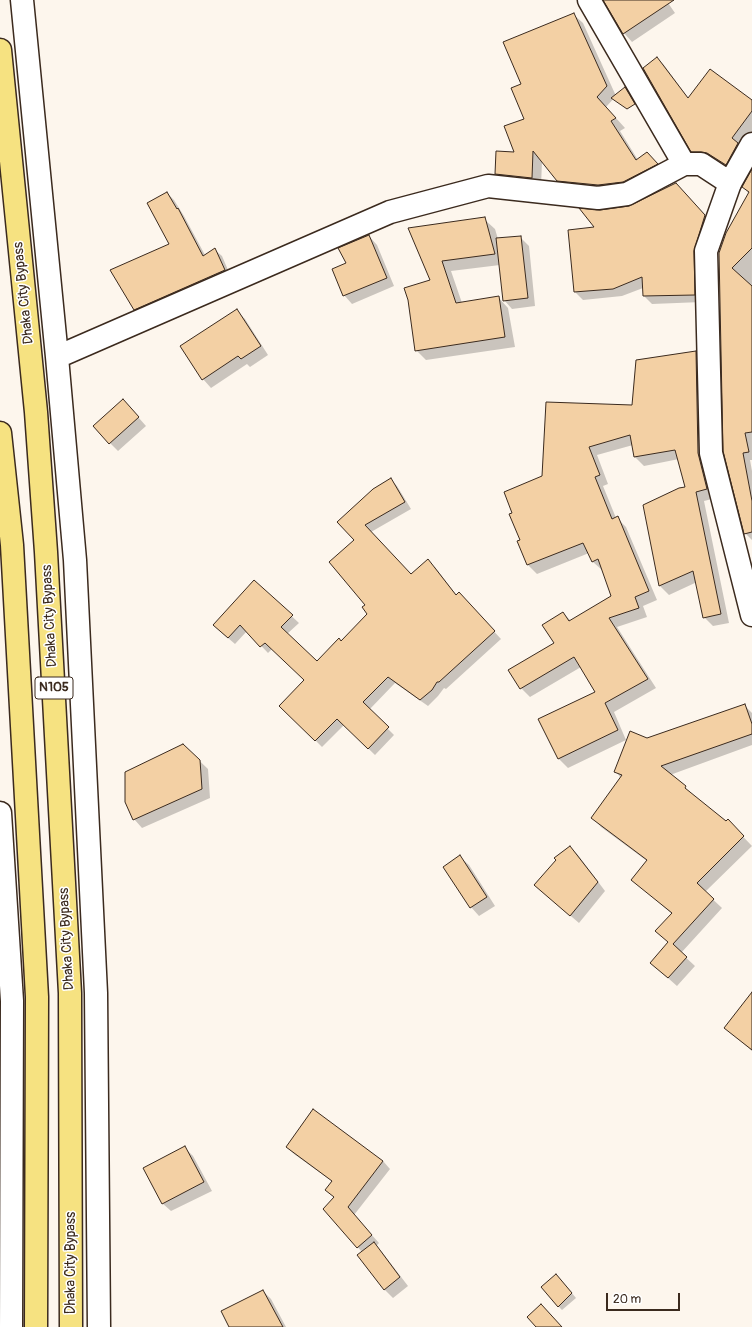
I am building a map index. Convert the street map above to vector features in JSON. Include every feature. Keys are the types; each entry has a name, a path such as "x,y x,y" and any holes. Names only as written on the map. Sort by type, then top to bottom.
{"highway":[{"name":"Dhaka City Bypass","path":"0,50 36,412 46,552 70,992 71,1327"},
{"name":"N105","path":"0,433 12,545 37,997 36,1327"}],"main road":[{"path":"22,0 58,357 75,560 96,993 99,1327"},
{"path":"589,0 684,164"},
{"path":"752,144 730,183 706,251 711,453 752,615"},
{"path":"58,357 390,212 488,186 598,198 627,194 684,164 701,164 730,183"},
{"path":"0,812 6,1004 12,1327"}],"building":[{"path":"603,0 674,0 623,34"},
{"path":"574,13 607,86 597,97 616,118 611,121 636,160 647,152 658,164 623,182 598,185 557,181 533,151 532,178 495,174 496,151 514,152 504,126 524,119 511,88 521,84 503,42"},
{"path":"657,57 688,98 710,69 752,100 752,111 732,138 738,143 726,165 707,153 691,152 643,68"},
{"path":"625,87 635,104 627,109 611,98"},
{"path":"752,169 752,248 732,268 752,286 752,432 745,433 749,452 743,453 752,501 752,532 744,534 723,451 719,253 726,233 749,192 742,187"},
{"path":"676,183 705,215 694,251 695,295 643,296 642,277 613,289 574,292 568,230 594,227 579,208 600,210 629,206"},
{"path":"167,192 177,209 178,208 203,256 215,248 225,270 134,310 110,270 169,244 147,203"},
{"path":"485,217 495,254 442,261 456,303 499,296 505,337 415,351 408,300 404,288 430,280 408,228"},
{"path":"369,235 387,278 343,296 332,269 346,263 338,248"},
{"path":"521,236 528,298 503,301 496,238"},
{"path":"237,309 261,346 241,359 238,356 202,380 180,346"},
{"path":"696,351 698,453 707,489 696,492 721,614 703,618 693,571 659,586 643,505 679,488 685,487 675,450 634,457 630,435 589,447 600,475 595,477 612,519 618,516 649,591 635,597 639,608 609,618 648,679 605,703 618,730 558,759 538,719 595,692 574,657 520,689 508,670 554,643 542,625 563,612 569,621 611,596 598,559 592,562 583,543 527,565 517,541 520,540 509,514 512,513 504,492 542,476 546,402 632,405 636,360"},
{"path":"123,399 139,417 109,444 93,426"},
{"path":"391,478 405,502 365,525 411,574 428,559 456,595 459,592 495,631 439,682 437,682 432,690 420,700 388,677 363,702 389,727 368,749 337,719 315,741 279,706 304,680 265,643 260,647 240,625 228,638 213,625 254,580 293,615 281,627 317,661 339,638 341,641 367,614 362,607 365,605 329,562 354,540 337,522 373,489"},
{"path":"745,704 752,724 752,734 661,766 686,786 685,788 726,821 728,819 744,836 697,883 714,899 673,944 687,957 668,978 650,963 668,942 655,931 672,913 631,880 647,860 591,818 622,775 614,772 630,731 647,738"},
{"path":"183,744 200,760 202,789 133,820 125,802 125,772"},
{"path":"570,846 598,882 570,916 534,885 556,860 554,858"},
{"path":"460,855 487,897 470,908 443,867"},
{"path":"752,992 752,1050 724,1028"},
{"path":"313,1109 383,1161 348,1207 372,1235 357,1248 323,1209 334,1197 325,1190 332,1181 286,1147"},
{"path":"185,1146 204,1182 162,1204 143,1168"},
{"path":"374,1242 400,1277 384,1290 357,1255"},
{"path":"556,1274 572,1293 558,1307 541,1287"},
{"path":"263,1290 283,1327 229,1327 221,1311"},
{"path":"541,1304 562,1327 536,1327 527,1317"}]}
